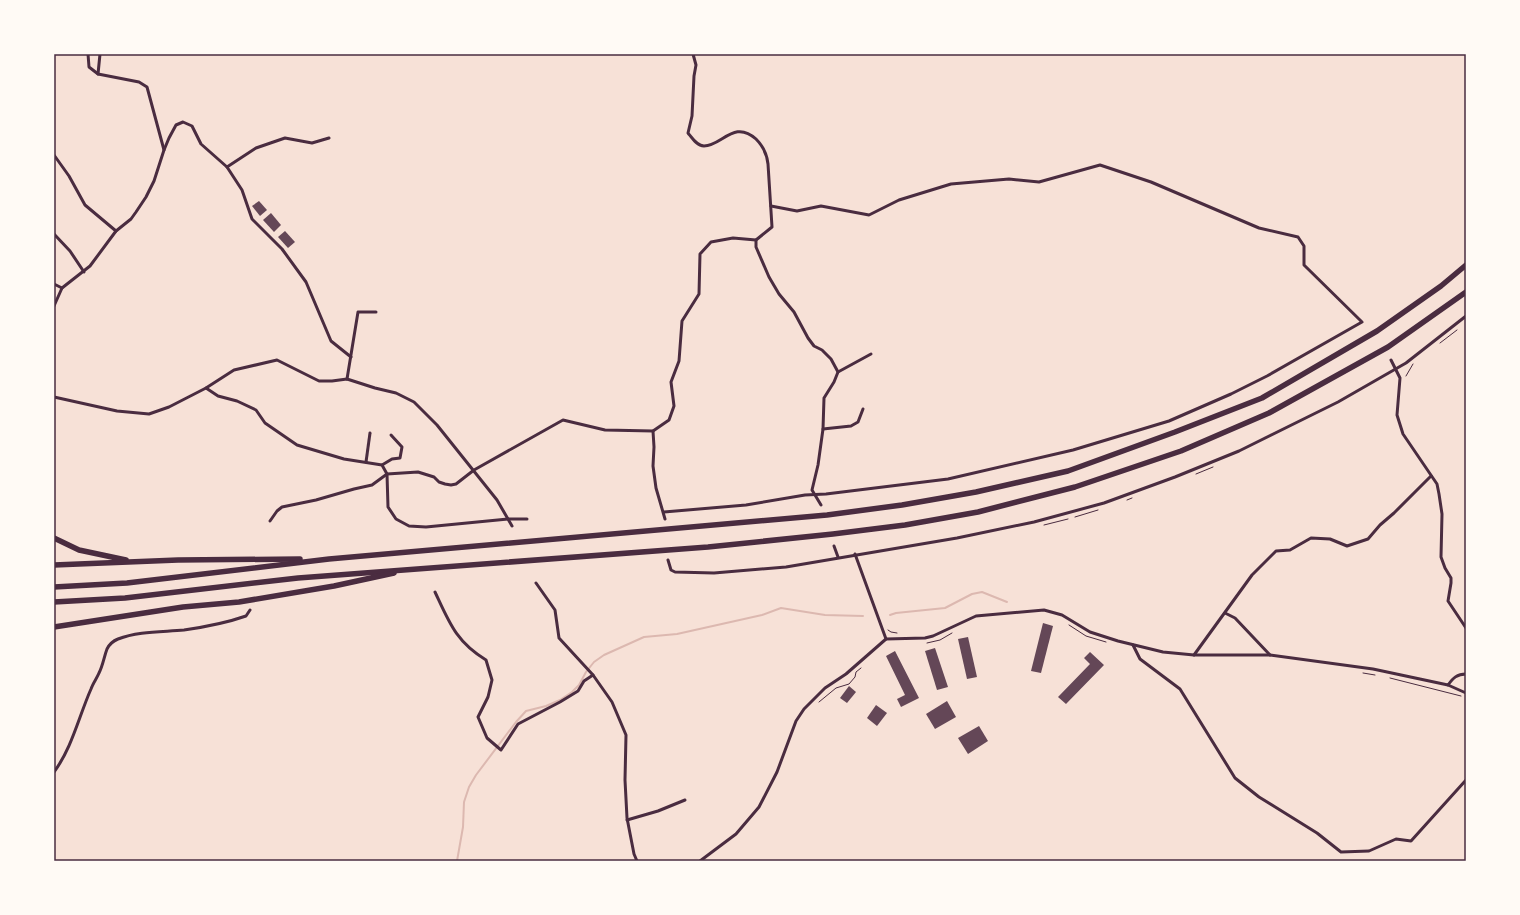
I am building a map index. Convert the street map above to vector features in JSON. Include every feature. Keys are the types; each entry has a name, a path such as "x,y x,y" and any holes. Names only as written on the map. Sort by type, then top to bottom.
{"highway":[{"path":"54,587 127,583 329,559 827,516 976,492 1068,471 1262,398 1376,330 1441,286 1466,265"},
{"path":"54,602 126,598 298,578 708,546 833,534 905,525 978,512 1075,487 1182,451 1269,413 1378,353 1466,292"},
{"path":"54,538 79,550 136,562"},
{"path":"54,565 136,562 329,559"},
{"path":"54,627 183,607 239,602 334,586 415,568"}],"street":[{"path":"88,54 89,67 98,74 139,82 147,88 164,150"},
{"path":"98,74 100,54"},
{"path":"270,521 277,510 282,506 316,500 372,485 387,474 418,472 430,475 439,482 451,485 456,484 474,470 563,420 605,430 653,431 669,420 674,406 671,382 679,361 682,321 699,294 700,254 711,242 733,238 756,240 772,227 767,156 764,149 751,135 738,132 731,133 704,146 697,143 688,133 692,116 696,65 693,54"},
{"path":"54,306 62,288 84,272 98,258 116,232 131,219 146,197 158,170 164,150 176,125 183,122 192,126 201,144 227,167 242,190 252,219 282,249 306,282 332,341 351,357"},
{"path":"227,167 256,148 285,138 312,143 329,138"},
{"path":"54,154 69,176 85,205 116,232"},
{"path":"664,512 746,505 948,479 1073,450 1169,421 1230,394 1267,376 1362,322 1304,266 1304,246 1298,237 1259,228 1151,182 1100,165 1039,182 1009,179 951,184 899,200 869,215 821,206 797,211 771,206"},
{"path":"54,234 70,251 84,272"},
{"path":"756,240 756,246 769,277 779,294 794,312 814,346 822,350 831,359 838,372"},
{"path":"54,284 62,288"},
{"path":"348,379 358,312 376,312"},
{"path":"668,560 671,570 675,572 714,573 786,567 938,541 1034,522 1104,503 1181,475 1239,451 1338,402 1422,351 1466,316"},
{"path":"821,505 812,490 818,465 823,429 824,398 834,382 838,372 871,354"},
{"path":"54,397 117,411 149,414 169,408 206,388 234,370 278,360 319,381 332,382 348,379 396,393 414,402 437,424 474,470 497,500 512,526"},
{"path":"1391,360 1400,378 1397,415 1403,434 1437,484 1441,505 1441,557 1451,578 1448,601 1466,628"},
{"path":"206,388 218,396 237,401 256,410 265,423 297,445 344,459 382,465 392,458 400,458 402,447 391,436"},
{"path":"823,429 851,426 858,422 863,409"},
{"path":"653,431 653,466 656,488 665,519"},
{"path":"366,462 370,433"},
{"path":"382,465 387,474 388,507 396,519 409,526 426,527 508,519 527,519"},
{"path":"1194,655 1252,575 1276,551 1290,550 1311,538 1330,539 1347,546 1368,539 1380,525 1431,476"},
{"path":"834,546 838,557"},
{"path":"855,554 886,639"},
{"path":"536,583 555,610 559,638 593,675 612,702 626,735 625,780 627,820 634,854 637,861"},
{"path":"435,592 446,617 458,638 473,652 486,660 492,680 488,697 478,717 487,738 501,750 518,724 578,691 584,680 593,675"},
{"path":"54,772 66,755 67,747 90,690 100,672 107,649 111,644 121,638 145,633 223,624 246,616 250,610"},
{"path":"700,861 736,834 759,807 777,772 796,720 804,709 824,688 846,674 886,639 925,638 933,636 976,616 1006,612 1044,610 1062,615 1090,632 1163,652 1194,655 1270,655 1373,669 1448,686 1466,693"},
{"path":"1225,613 1235,618 1270,655"},
{"path":"1133,645 1140,659 1180,689 1235,778 1259,797 1316,833 1341,852 1369,851 1396,839 1411,841 1466,780"},
{"path":"1448,686 1452,678 1459,674 1466,674"},
{"path":"627,820 685,800"}],"path":[{"path":"1440,343 1457,330"},
{"path":"1406,376 1413,364"},
{"path":"1196,474 1213,468"},
{"path":"1043,525 1068,519"},
{"path":"1068,624 1086,636 1108,643"},
{"path":"887,628 891,632 897,633"},
{"path":"926,643 940,640 956,630"},
{"path":"855,677 856,672 863,666"},
{"path":"1357,672 1379,675"},
{"path":"1386,677 1466,697"}],"building":[{"path":"259,201 267,210 260,216 252,206"},
{"path":"271,213 281,225 274,232 263,220"},
{"path":"285,231 295,242 288,248 278,237"},
{"path":"1043,623 1053,626 1041,673 1031,671"},
{"path":"968,637 977,677 967,679 958,639"},
{"path":"935,648 948,687 937,690 925,651"},
{"path":"895,651 919,698 901,707 897,699 905,695 886,656"},
{"path":"1090,652 1104,665 1066,704 1058,697 1090,664 1084,658"},
{"path":"849,686 856,692 847,703 840,698"},
{"path":"947,701 956,717 935,729 926,714"},
{"path":"876,705 887,713 877,726 867,718"},
{"path":"979,726 988,741 968,754 958,738"}],"waterway":[{"path":"890,615 896,613 945,608 972,594 982,592 1007,602"},
{"path":"457,861 463,827 464,802 469,787 476,775 526,711 546,706 560,700 572,692 579,685 586,672 594,662 604,655 644,637 677,634 762,615 781,608 825,615 863,616"}]}
